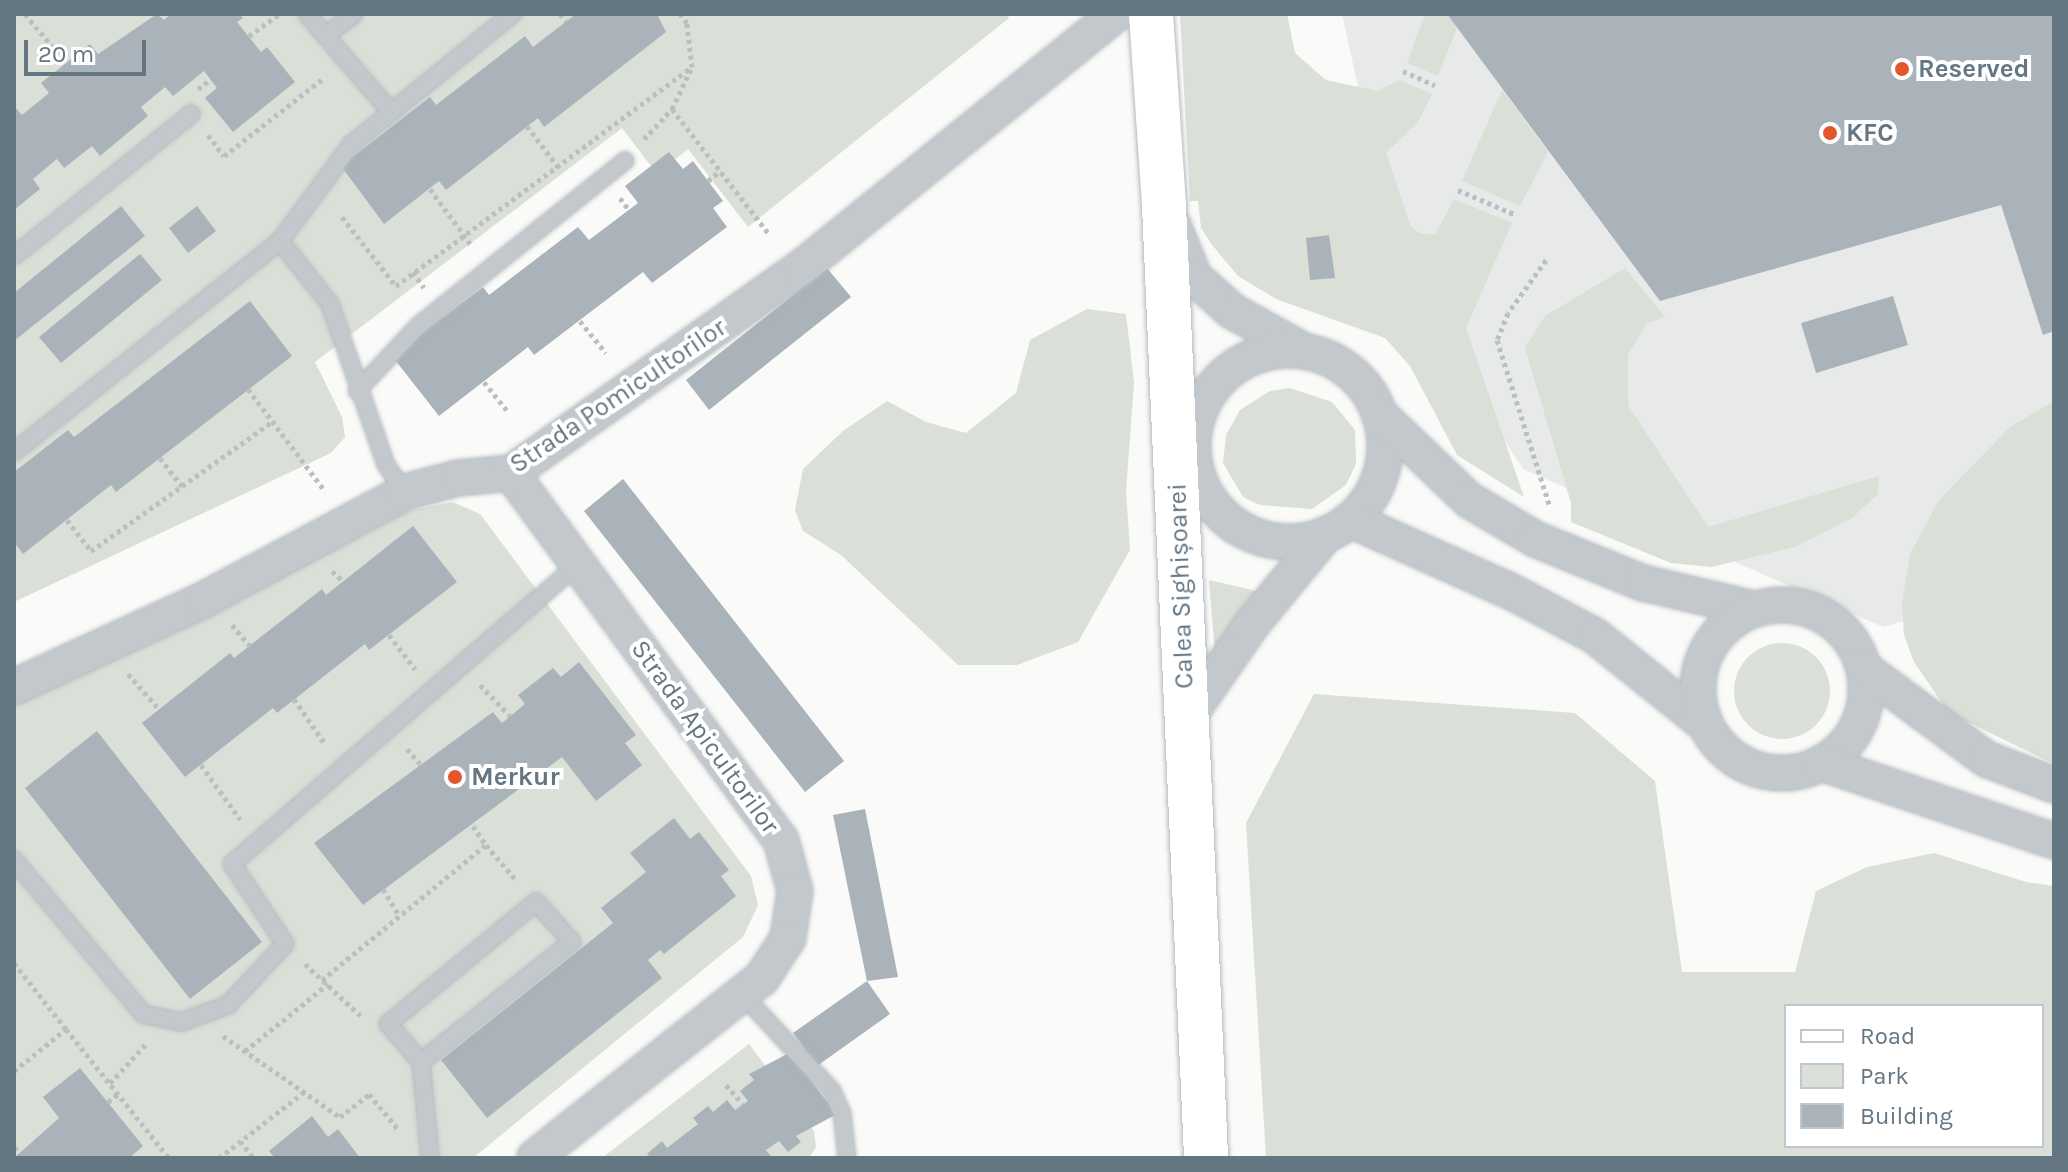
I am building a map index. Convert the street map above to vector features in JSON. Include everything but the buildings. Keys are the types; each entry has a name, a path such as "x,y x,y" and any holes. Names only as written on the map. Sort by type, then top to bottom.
{"main road":[{"name":"Calea Sighișoarei","path":"1151,14 1184,445 1187,718 1206,1158"}],"street":[{"name":"Strada Pomicultorilor","path":"14,687 203,600 405,492 458,478 511,473 801,268 1116,14"},
{"path":"1164,206 1194,277 1232,311 1304,351 1351,372 1380,415 1469,500 1535,539 1643,583 1754,609"},
{"path":"1304,351 1277,350 1226,373 1196,419 1184,445 1207,497 1235,525 1272,541 1338,528 1512,592 1595,636 1705,724 1720,747 1742,763 1768,772 1795,772 1821,763 1843,747 1858,723 1866,697 1864,669 1852,643 1834,622 1809,608 1781,604 1754,609 1729,623 1710,644 1700,670 1698,697 1705,724"},
{"path":"1187,718 1252,624 1338,528 1381,472 1385,443 1380,415"},
{"name":"Strada Apicultorilor","path":"511,473 781,840 795,891 788,938 762,978 534,1158"},
{"path":"1864,669 1986,759 2054,785"},
{"path":"1821,763 2054,841"}],"lane":[{"path":"307,14 391,112"},
{"path":"325,36 354,14"},
{"path":"14,452 280,241 351,145 512,14"},
{"path":"14,256 191,114"},
{"path":"357,391 418,326 625,161"},
{"path":"280,241 330,304 357,391 386,465 405,492"},
{"path":"14,860 143,1014 170,1020 196,1017 228,1005 285,944 232,864 578,564"},
{"path":"421,1062 572,942 536,902 388,1024 421,1062 430,1158"},
{"path":"742,994 832,1091 845,1126 847,1158"}],"path":[{"path":"25,14 66,63"},
{"path":"249,36 279,14"},
{"path":"560,14 566,21"},
{"path":"625,161 672,109 692,67 687,23 680,14"},
{"path":"210,80 196,91 191,114 224,156 346,61"},
{"path":"342,217 396,286 692,67"},
{"path":"1403,71 1435,85"},
{"path":"672,109 769,234"},
{"path":"527,126 580,196"},
{"path":"708,181 720,171"},
{"path":"430,189 489,270"},
{"path":"1458,190 1516,215"},
{"path":"1546,260 1508,313 1497,340 1549,499 1548,513"},
{"path":"580,321 606,353"},
{"path":"484,382 507,410"},
{"path":"248,389 325,491"},
{"path":"67,520 91,551 272,422"},
{"path":"160,458 182,486"},
{"path":"225,616 250,646"},
{"path":"389,635 432,691"},
{"path":"462,666 510,716"},
{"path":"126,673 159,709"},
{"path":"294,699 342,769"},
{"path":"201,765 257,843"},
{"path":"473,826 536,902"},
{"path":"245,1051 398,914 486,845"},
{"path":"383,889 398,914"},
{"path":"285,944 370,1024 388,1024"},
{"path":"14,963 169,1158"},
{"path":"196,1017 340,1117 369,1094 404,1137"},
{"path":"110,1083 170,1020"},
{"path":"14,1071 66,1029"},
{"path":"726,1085 743,1104"},
{"path":"219,1158 304,1092"},
{"path":"108,1102 118,1094"},
{"path":"240,1141 254,1158"}],"shaded area":[{"path":"1342,14 2054,14 2054,576 1883,627 1523,469 1400,279"}],"green space":[{"path":"14,14 1007,14 1009,18 748,227 688,149 657,174 622,128 315,362 342,417 345,437 331,453 14,602"},
{"path":"1180,14 1287,14 1295,53 1326,80 1377,91 1399,80 1432,94 1418,122 1386,153 1410,225 1419,233 1435,235 1454,199 1512,223 1466,328 1524,497 1457,455 1410,366 1385,338 1276,299 1238,276 1212,245 1201,228 1198,201 1190,201"},
{"path":"1425,14 1447,14 1457,28 1438,76 1407,63"},
{"path":"1502,90 1548,152 1520,206 1462,181"},
{"path":"1625,268 1665,317 1647,323 1628,355 1628,405 1708,527 1879,476 1878,494 1852,518 1795,547 1711,567 1671,563 1571,522 1571,503 1525,348 1545,316"},
{"path":"1087,309 1126,314 1134,383 1126,490 1130,550 1078,642 1017,665 958,665 841,555 803,531 795,510 803,469 843,431 887,401 926,422 966,433 1016,393 1030,340"},
{"path":"1290,388 1332,402 1355,430 1356,464 1346,485 1312,509 1260,505 1243,497 1223,463 1226,435 1240,410 1270,391"},
{"path":"2054,401 2054,764 1949,713 1914,662 1904,635 1902,603 1910,554 1939,500 2010,427"},
{"path":"453,502 480,514 751,876 758,905 743,937 473,1158 14,1158 14,698 410,510"},
{"path":"1209,580 1261,592 1215,655"},
{"path":"1782,643 1800,647 1816,657 1826,673 1830,691 1826,709 1816,725 1800,735 1782,739 1764,735 1748,725 1738,709 1734,691 1738,673 1748,657 1764,647"},
{"path":"1314,694 1575,713 1655,781 1682,972 1795,972 1816,891 1867,867 1934,853 2026,882 2054,886 2054,1158 1266,1158 1246,823"},
{"path":"749,1044 814,1131 816,1147 809,1158 602,1158"}],"place":[{"name":"Reserved","path":"1902,69"},
{"name":"KFC","path":"1830,133"},
{"name":"Merkur","path":"455,777"}]}
